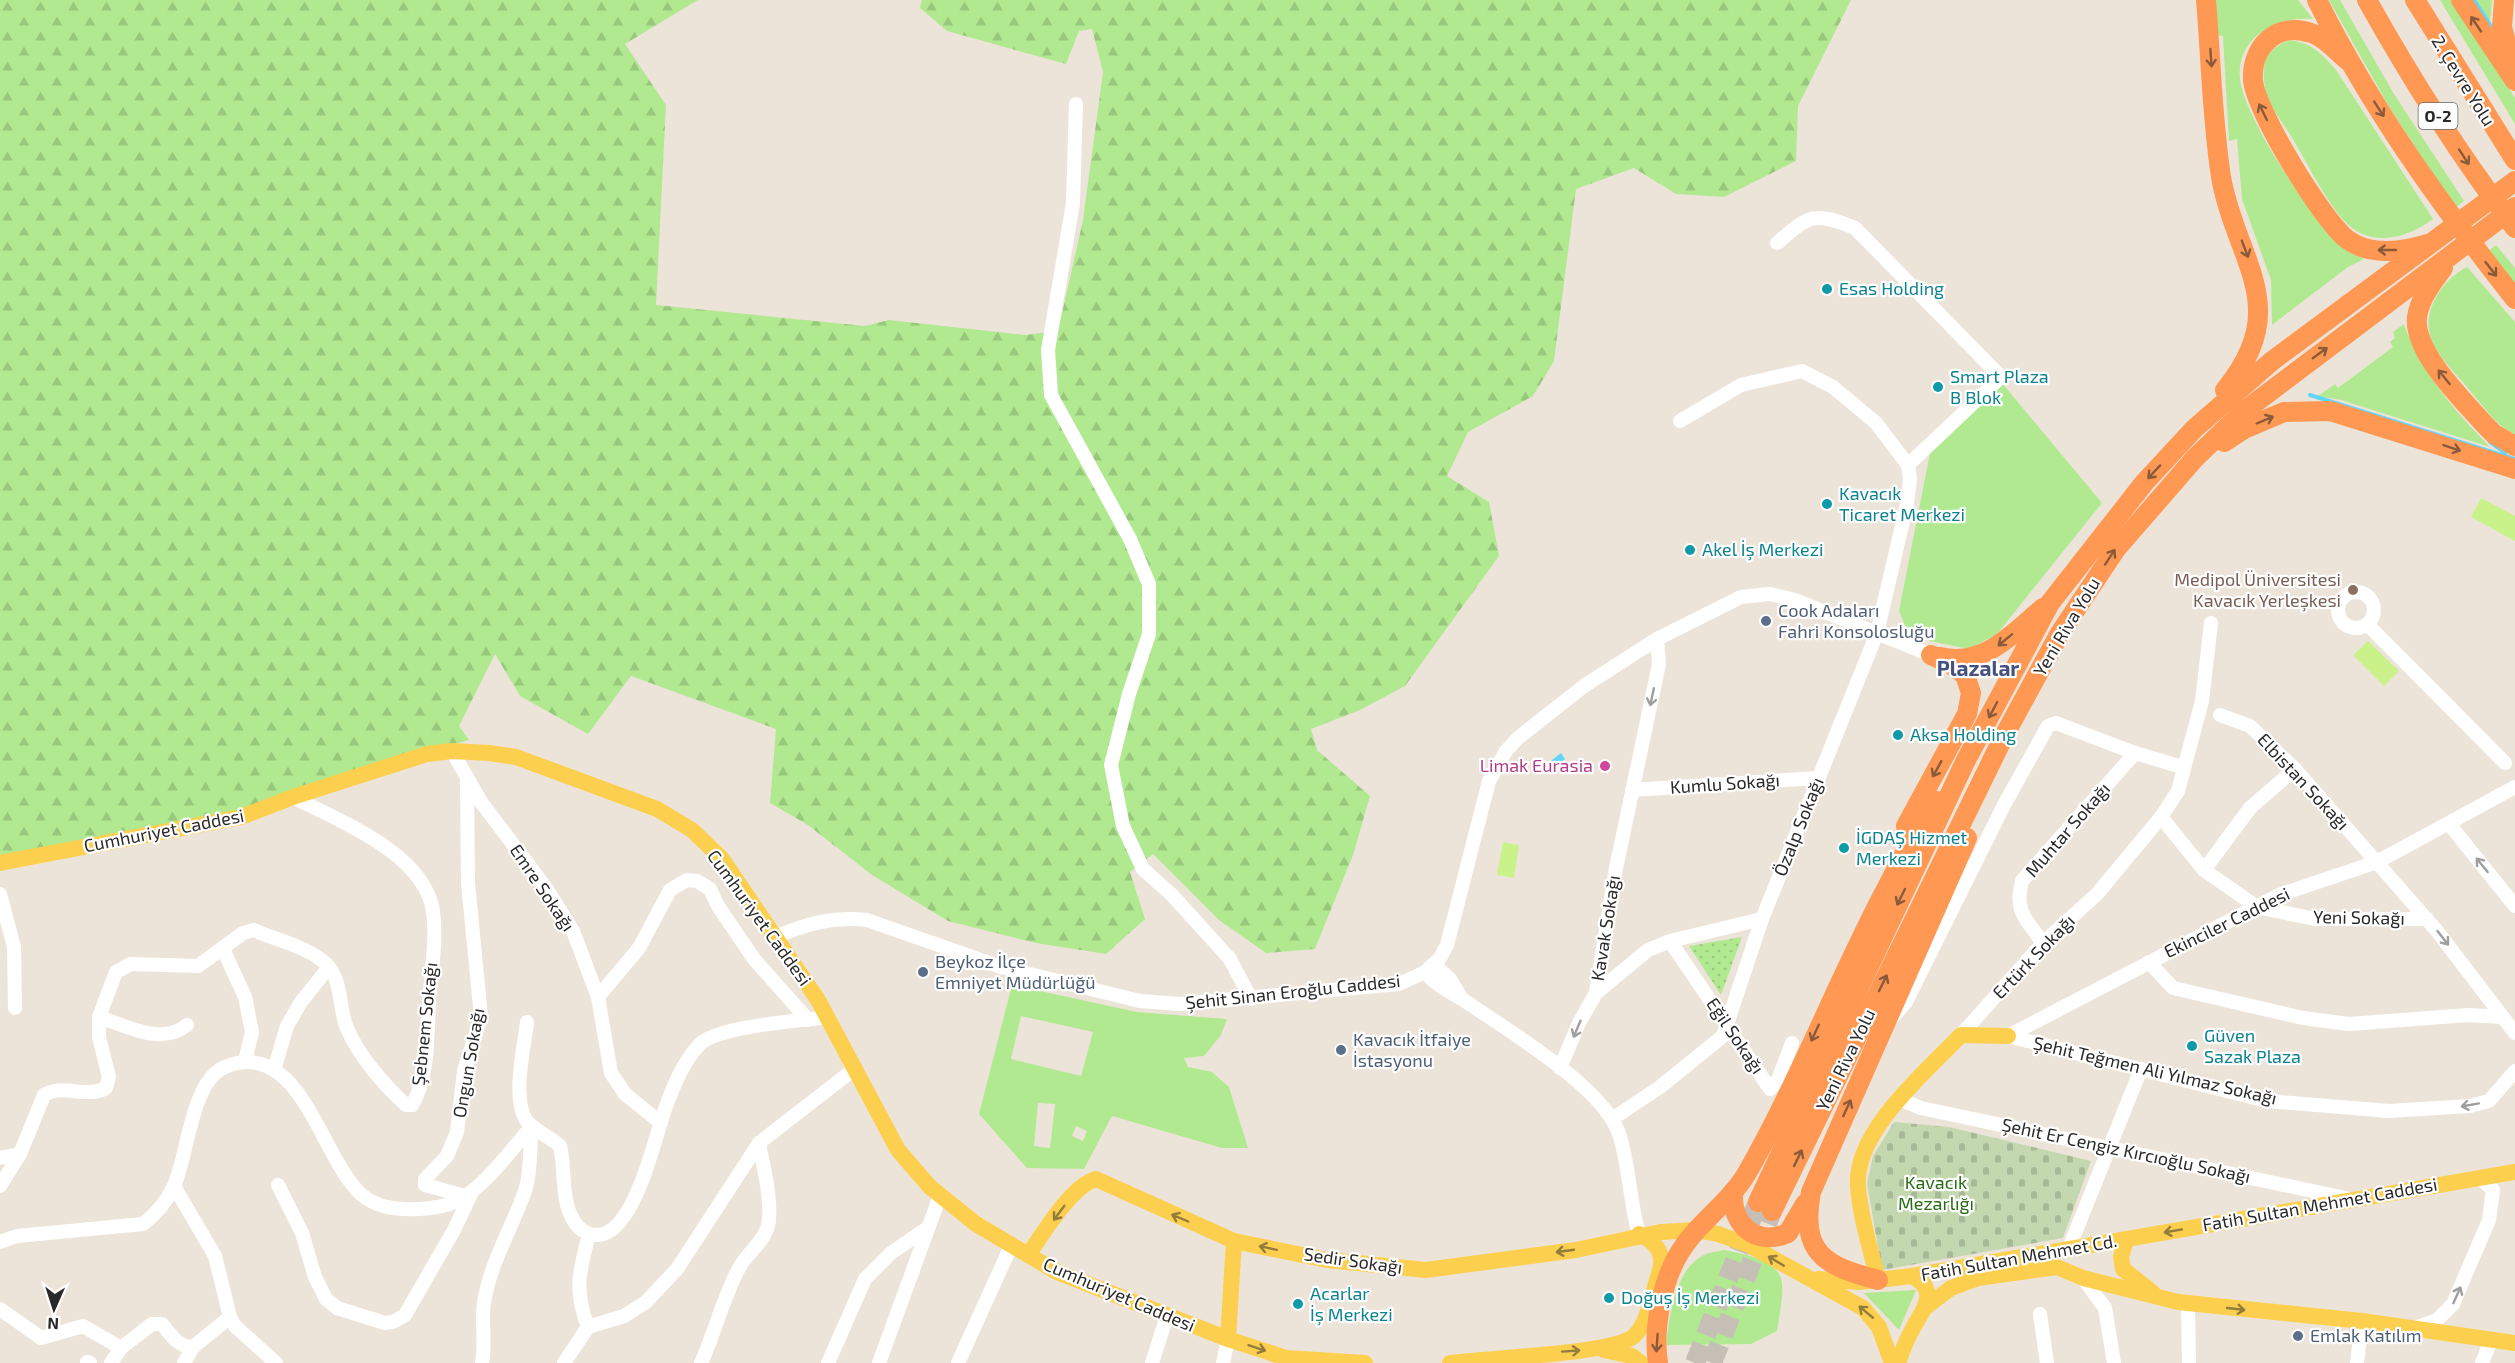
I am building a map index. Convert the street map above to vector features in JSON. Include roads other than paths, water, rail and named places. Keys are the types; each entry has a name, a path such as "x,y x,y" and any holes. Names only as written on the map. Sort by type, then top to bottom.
{"highway":[{"path":"2194,429 2209,405 2244,364 2256,334 2258,310 2254,275 2222,181 2206,0"},
{"path":"2317,0 2347,60 2443,208 2515,299"},
{"name":"O-2","path":"2367,0 2389,40 2480,182 2515,228"},
{"name":"2. Çevre Yolu","path":"2415,0 2515,160"},
{"path":"2461,0 2515,81"},
{"path":"2504,0 2503,36 2515,73"},
{"path":"2347,60 2311,33 2286,30 2262,43 2256,53 2253,82 2269,124 2327,218 2348,240 2368,249 2388,251 2410,249 2443,236 2515,181"},
{"name":"Yeni Riva Yolu","path":"1965,762 1765,1206 2004,736 2060,633 2116,549 2195,458 2243,412 2515,207"},
{"name":"Yeni Riva Yolu","path":"2050,603 2144,483 2194,429 2272,361 2443,236"},
{"path":"2456,252 2420,304 2417,323 2419,335 2428,356 2471,410 2494,434 2515,446"},
{"path":"2195,458 2264,419 2284,412 2313,409 2353,416 2515,469"},
{"path":"1931,655 1950,660 1979,657 1996,647 2050,603"},
{"path":"1658,1363 1655,1348 1669,1275 1677,1257 1696,1230 1733,1192 1746,1175 1784,1100 1848,962 1921,823 1965,762 2050,603"},
{"path":"1848,962 1858,913 1967,714 1971,693 1965,675 1952,665 1931,655"},
{"path":"1733,1192 1732,1204 1738,1221 1751,1233 1770,1238 1779,1237 1792,1229 1811,1192 1948,885 2035,678"},
{"path":"1811,1192 1807,1222 1809,1234 1817,1252 1834,1267 1878,1280"}],"main road":[{"name":"Cumhuriyet Caddesi","path":"0,863 242,817 293,797 428,754 452,751 516,757 657,809 692,830 722,859 827,1017 853,1070 898,1150 930,1187 976,1224 1057,1272 1228,1339 1288,1360 1365,1363"},
{"name":"Şehit Teğmen Ali Yılmaz Sokağı","path":"1961,1035 2008,1036"},
{"name":"Ertürk Sokağı","path":"1878,1280 1858,1186 1864,1152 1886,1114 1961,1035"},
{"name":"Fatih Sultan Mehmet Caddesi","path":"2126,1240 2515,1172"},
{"name":"Sedir Sokağı","path":"1028,1255 1066,1203 1086,1182 1096,1179 1234,1241 1328,1260 1426,1270 1576,1250 1622,1238 1637,1229 1696,1230 1749,1245 1803,1277 1863,1308 1872,1317 1893,1363"},
{"path":"1450,1363 1600,1349 1634,1337 1641,1329 1661,1270 1661,1257 1654,1242 1637,1229"},
{"name":"Fatih Sultan Mehmet Cd.","path":"1803,1277 1836,1282 1878,1280 2126,1240"},
{"path":"2126,1240 2121,1257 2123,1269 2146,1290 2183,1303"},
{"path":"1228,1339 1234,1241"},
{"path":"1898,1363 1910,1334 1926,1307 1951,1288 1978,1278 2056,1268 2083,1278 2183,1303 2362,1321 2515,1344"},
{"path":"1912,1276 1921,1281 1925,1288 1926,1307"},
{"path":"1600,1349 1632,1356 1641,1363"}],"street":[{"path":"1076,104 1073,203 1048,350 1051,395 1130,539 1149,584 1149,634 1129,694 1111,765 1123,826 1143,869 1172,895 1230,959 1251,999"},
{"path":"1680,421 1741,385 1802,371 1833,387 1876,423 1908,465 2001,377 1855,228 1826,216 1804,220 1777,243"},
{"name":"Özalp Sokağı","path":"1612,1119 1660,1087 1723,1036 1762,919 1877,633 1907,504 1910,479 1908,465"},
{"path":"1462,999 1450,979 1447,945 1489,781 1506,751 1518,738 1584,686 1657,639 1727,603 1755,594 1783,596 1931,655"},
{"name":"Ertürk Sokağı","path":"1961,1035 2043,943 2097,894 2161,817 2178,791 2182,767 2202,701 2211,623"},
{"path":"2367,624 2505,763"},
{"name":"Kavak Sokağı","path":"1560,1068 1579,1023 1596,993 1632,790 1659,664 1657,639"},
{"name":"Elbistan Sokağı","path":"2220,715 2250,726 2295,769 2427,919 2515,1032"},
{"path":"1884,1028 1906,1002 2004,805 2048,726 2056,723 2135,753 2182,767"},
{"name":"Emre Sokağı","path":"452,751 467,781 546,888 573,931 598,997 611,1072 625,1094 661,1123"},
{"name":"Muhtar Sokağı","path":"2043,943 2019,910 2018,898 2022,882 2135,753"},
{"path":"2204,870 2250,808 2295,769"},
{"name":"Kumlu Sokağı","path":"1632,790 1818,778"},
{"name":"Ongun Sokağı","path":"467,781 468,884 481,1017 464,1071 458,1132 447,1156 425,1179 425,1185 470,1192"},
{"name":"Ekinciler Caddesi","path":"2008,1036 2279,895 2377,862 2450,825 2515,788"},
{"name":"Şebnem Sokağı","path":"293,797 390,850 410,868 428,894 433,912 428,1025 420,1091 412,1105 406,1105 396,1096 352,1041 345,1025 335,974 329,967"},
{"path":"2161,817 2204,870 2257,907"},
{"path":"2450,825 2515,906"},
{"path":"598,997 639,948 670,890 687,880 697,881 710,889 718,906 754,958 808,1020"},
{"path":"0,894 14,947 15,1008"},
{"name":"Yeni Sokağı","path":"2257,907 2315,919 2427,919"},
{"name":"Şehit Sinan Eroğlu Caddesi","path":"775,937 817,921 851,918 867,920 1001,967 1140,1001 1202,1004 1405,982 1430,968"},
{"path":"1596,993 1648,950 1670,941 1762,919"},
{"path":"0,1186 20,1154 44,1095 53,1089 96,1093 106,1088 109,1077 99,1037 99,1017 116,972 131,964 198,966 243,933 254,930 324,962 329,967 301,1002 287,1026 274,1070"},
{"name":"Eğil Sokağı","path":"1670,941 1770,1089 1778,1080 1792,1043"},
{"path":"1430,968 1447,945"},
{"path":"223,949 245,998 252,1032 245,1061"},
{"path":"2149,962 2173,988 2303,1018 2349,1023 2468,1015 2502,1017"},
{"path":"1430,968 1450,979"},
{"path":"1430,968 1438,987"},
{"path":"1405,982 1438,987 1462,999 1560,1068 1604,1107 1612,1119 1621,1142 1637,1229"},
{"path":"99,1017 149,1034 178,1033 187,1025"},
{"path":"527,1022 519,1101 526,1120 560,1146 566,1200 574,1222 588,1235 601,1236 618,1223 632,1204 645,1178 661,1123 684,1065 700,1043 721,1032 827,1017"},
{"name":"Şehit Teğmen Ali Yılmaz Sokağı","path":"2008,1036 2267,1101 2389,1112 2470,1106 2489,1101 2515,1071"},
{"path":"0,1242 17,1236 143,1224 157,1212 174,1186 192,1120 207,1085 223,1068 245,1061 260,1063 280,1073 316,1119 343,1169 361,1194 376,1204 407,1210 439,1208 470,1192 494,1170 532,1126"},
{"path":"2069,1248 2107,1148 2141,1069"},
{"path":"564,1363 588,1327 624,1316 646,1302 677,1269 759,1143 853,1070"},
{"name":"Şehit Er Cengiz Kırcıoğlu Sokağı","path":"1900,1099 1921,1108 2352,1199"},
{"path":"482,1363 484,1305 494,1262 525,1190 529,1174 532,1126"},
{"path":"701,1363 738,1269 749,1251 763,1237 768,1224 765,1172 759,1143"},
{"path":"0,1158 20,1154"},
{"path":"2412,1328 2437,1320 2453,1304 2489,1220 2493,1190 2479,1178"},
{"path":"278,1185 302,1233 315,1277 326,1299 337,1308 385,1323 393,1322 405,1315 454,1230 470,1192"},
{"path":"174,1186 215,1256 230,1317 235,1326 276,1363"},
{"path":"879,1363 940,1196"},
{"path":"828,1363 865,1279 891,1253 927,1228"},
{"path":"588,1235 579,1273 578,1293 588,1327"},
{"path":"958,1363 1011,1246"},
{"path":"2083,1278 2105,1308 2114,1363"},
{"path":"2105,1308 2121,1288"},
{"path":"2183,1303 2190,1363"},
{"path":"0,1309 41,1338 83,1326 121,1348"},
{"path":"2040,1314 2047,1363"},
{"path":"1152,1363 1167,1316"},
{"path":"184,1363 193,1347 230,1317"},
{"path":"2357,1363 2362,1321"},
{"path":"111,1363 121,1348 152,1324 158,1323 178,1343 186,1347 193,1347"},
{"path":"1223,1363 1228,1339"},
{"path":"2482,1363 2491,1340"}],"water":[{"path":"1561,753 1565,759 1547,774 1542,768"}],"waterway":[{"path":"2474,0 2494,31"},
{"path":"2310,395 2515,459"},
{"path":"2490,442 2505,453"}],"tunnel":[{"path":"1695,1363 1758,1202"},
{"path":"1712,1363 1772,1211"}],"place":[{"name":"Esas Holding","path":"1827,289"},
{"name":"Smart Plaza B Blok","path":"1938,387"},
{"name":"Kavacık Ticaret Merkezi","path":"1827,504"},
{"name":"Akel İş Merkezi","path":"1690,550"},
{"name":"Medipol Üniversitesi Kavacık Yerleşkesi","path":"2353,590"},
{"name":"Cook Adaları Fahri Konsolosluğu","path":"1766,621"},
{"name":"Aksa Holding","path":"1898,735"},
{"name":"Limak Eurasia","path":"1605,766"},
{"name":"İGDAŞ Hizmet Merkezi","path":"1844,848"},
{"name":"Beykoz İlçe Emniyet Müdürlüğü","path":"923,972"},
{"name":"Güven Sazak Plaza","path":"2192,1046"},
{"name":"Kavacık İtfaiye İstasyonu","path":"1341,1050"},
{"name":"Doğuş İş Merkezi","path":"1609,1298"},
{"name":"Acarlar İş Merkezi","path":"1298,1304"},
{"name":"Emlak Katılım","path":"2298,1336"}],"district":[{"name":"Plazalar","path":"1978,669"}],"park label":[{"name":"Kavacık Mezarlığı","path":"1936,1193"}]}
